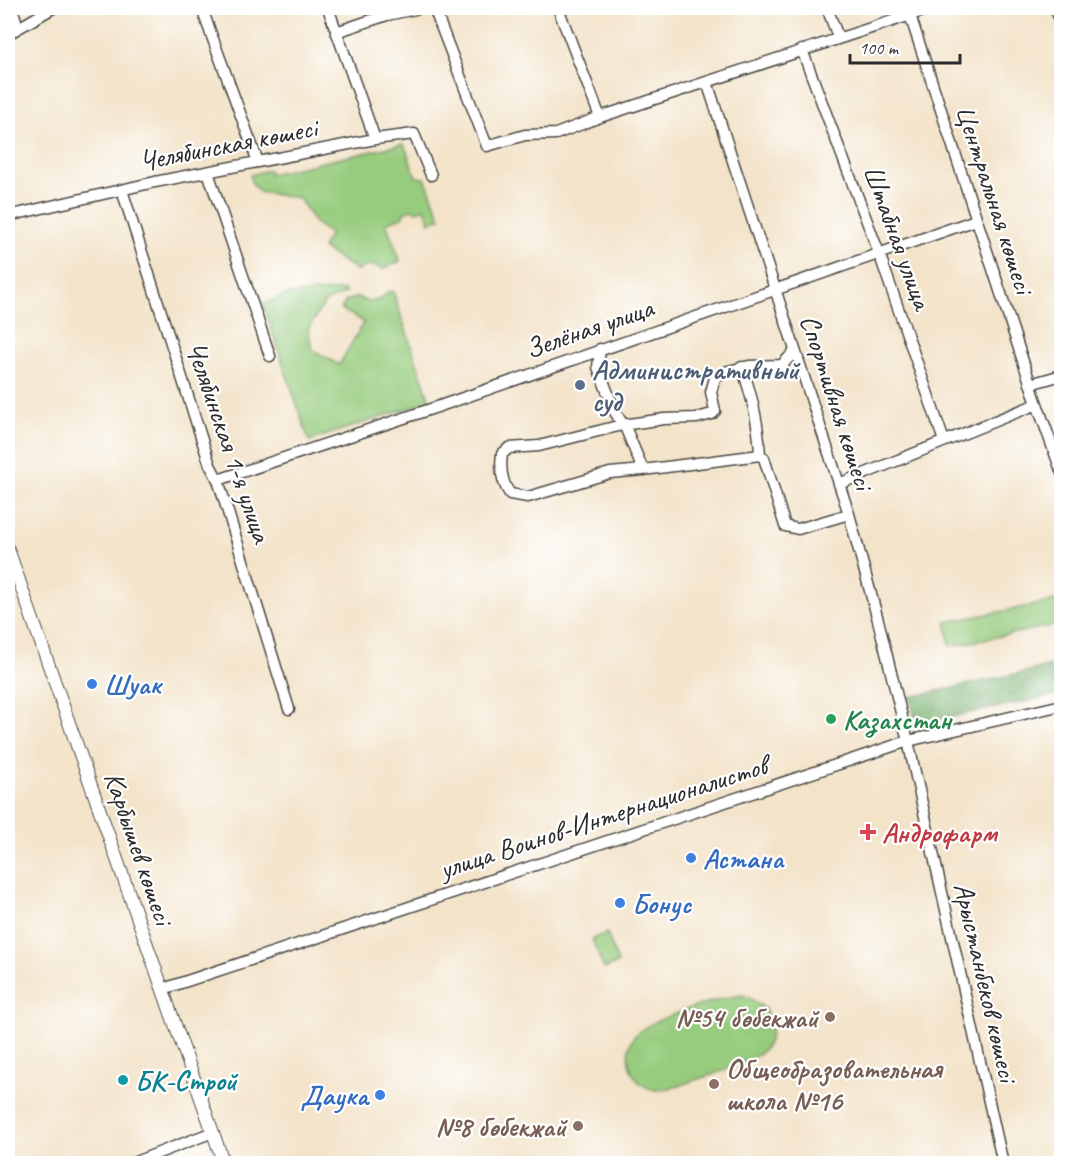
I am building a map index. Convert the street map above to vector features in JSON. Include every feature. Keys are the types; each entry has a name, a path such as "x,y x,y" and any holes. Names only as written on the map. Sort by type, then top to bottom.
{"main road":[{"name":"Карбышев көшесі","path":"8,549 224,1164"}],"street":[{"path":"12,8 18,27"},
{"path":"8,34 53,8"},
{"path":"328,8 375,139"},
{"path":"336,32 387,15 420,8"},
{"path":"434,8 487,146 525,135 556,134 600,117 838,38 908,11 932,8"},
{"path":"560,8 600,117"},
{"path":"827,8 838,38"},
{"path":"1055,8 1062,25"},
{"name":"Центральная көшесі","path":"908,11 1036,404 1062,473"},
{"path":"203,12 258,162"},
{"name":"Штабная улица","path":"802,50 879,253 944,441"},
{"name":"Спортивная көшесі","path":"706,82 849,514 908,741"},
{"name":"Челябинская көшесі","path":"8,216 208,172 375,139 414,134 431,175"},
{"path":"208,172 270,356"},
{"name":"Челябинская 1-я улица","path":"122,190 210,465 218,480 289,709"},
{"name":"Зелёная улица","path":"218,480 976,220"},
{"path":"600,349 598,367 643,470"},
{"path":"760,454 610,473 528,497 510,494 505,486 501,460 502,454 509,448 539,446 622,424 697,418 711,414 715,411 711,392 715,378 742,367 782,365 795,351"},
{"path":"742,367 753,401 760,435 760,454 764,458 785,526 798,529 849,514"},
{"path":"1030,384 1062,375"},
{"path":"839,484 1036,404"},
{"name":"улица Воинов-Интернационалистов","path":"163,989 908,741 1062,705"},
{"name":"Арыстанбеков көшесі","path":"908,741 1003,1164"},
{"path":"130,1164 213,1132"}],"green space":[{"path":"404,144 416,177 425,178 441,218 430,222 425,208 417,211 411,209 405,211 402,217 386,223 400,260 383,269 370,266 358,271 322,248 330,234 315,223 299,198 259,192 252,183 250,175 269,170 270,174"},
{"path":"344,290 346,293 325,302 308,329 312,349 339,365 364,322 341,309 346,301 358,297 371,302 382,298 389,291 393,292 430,401 309,441 263,304 289,294"},
{"path":"1061,600 1061,624 950,646 946,622"},
{"path":"1061,664 1061,694 936,720 917,727 910,697"},
{"path":"607,933 618,963 604,969 592,939"},
{"path":"743,995 754,1000 768,1015 771,1030 764,1049 745,1062 678,1086 656,1090 640,1083 631,1069 628,1053 634,1037 641,1030 684,1010"}],"place":[{"name":"Административный суд","path":"580,385"},
{"name":"Шуак","path":"92,684"},
{"name":"Казахстан","path":"831,719"},
{"name":"Андрофарм","path":"868,832"},
{"name":"Астана","path":"691,858"},
{"name":"Бонус","path":"620,903"},
{"name":"№54 бөбекжай","path":"830,1017"},
{"name":"БК-Строй","path":"123,1080"},
{"name":"Общеобразовательная школа №16","path":"714,1084"},
{"name":"Даука","path":"380,1095"},
{"name":"№8 бөбекжай","path":"578,1126"}]}
